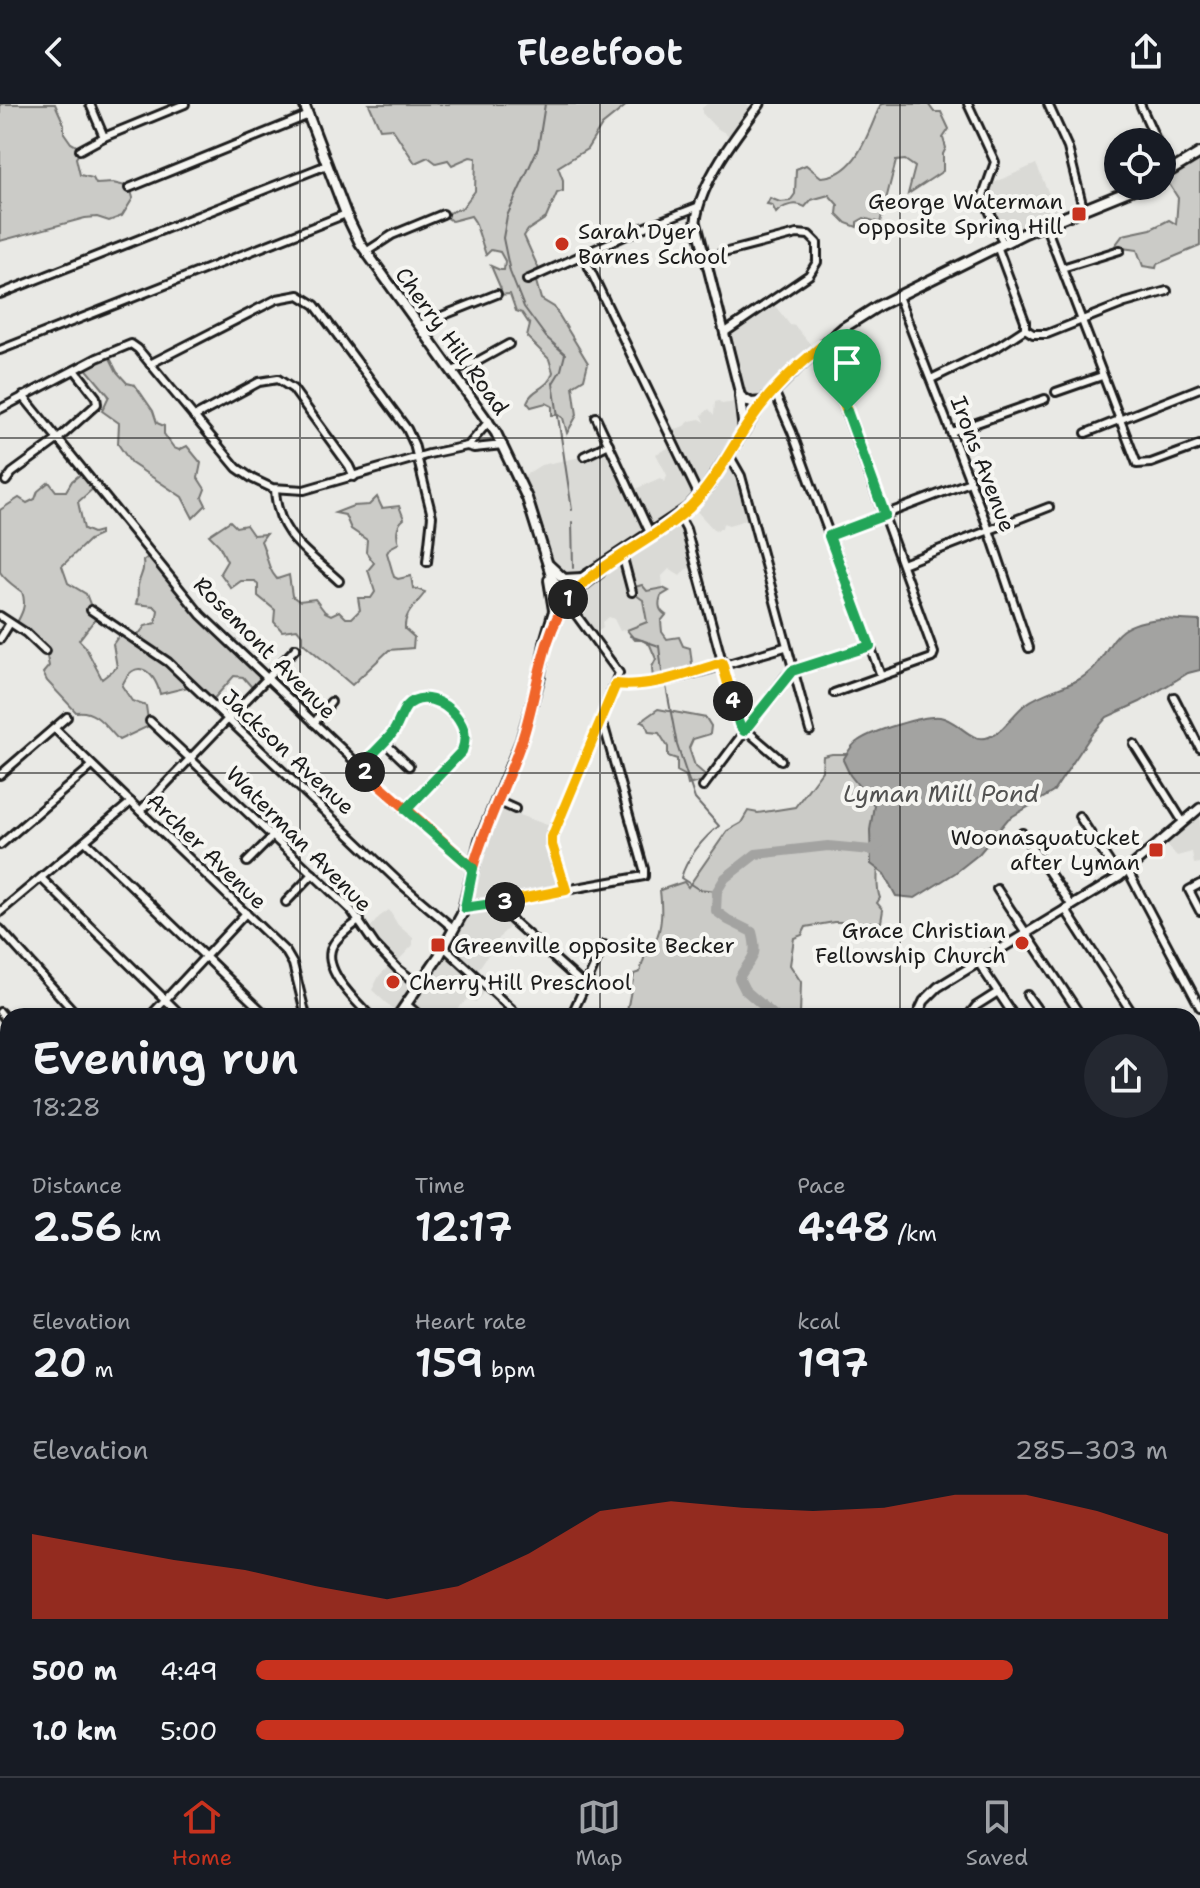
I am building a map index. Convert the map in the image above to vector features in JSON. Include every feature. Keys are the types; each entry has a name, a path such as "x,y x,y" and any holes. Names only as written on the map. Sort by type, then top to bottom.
{"main road":[{"name":"Cherry Hill Road","path":"304,104 346,214 366,252 489,421 503,445 527,498 552,578 565,598"},
{"path":"1176,168 1200,153"},
{"path":"553,614 582,578 679,516 699,496 763,402 852,321 1000,244 1104,200"},
{"path":"742,400 763,402"},
{"path":"742,400 756,414"},
{"path":"742,400 744,431"},
{"path":"539,679 553,614 543,544"},
{"path":"403,1008 444,947 465,908 480,840 521,741 554,624 565,598 622,554"},
{"path":"548,565 566,579 582,578"}],"street":[{"path":"90,104 104,137"},
{"path":"80,150 185,104"},
{"path":"742,400 696,221 697,207 728,149 760,104"},
{"path":"968,104 995,162 983,196 1025,321 1025,329"},
{"path":"1048,104 1068,148 1083,208"},
{"path":"1140,104 1151,128"},
{"path":"129,188 309,115"},
{"path":"0,294 327,165"},
{"path":"527,280 697,207"},
{"path":"0,350 346,214"},
{"path":"366,252 392,235 443,214"},
{"path":"1045,224 1137,464 1140,466 1200,445"},
{"path":"704,258 797,234 809,235 817,243 817,262 809,275 724,333"},
{"path":"1062,268 1120,250"},
{"path":"583,255 699,496"},
{"path":"1025,329 1042,335 1125,303 1167,291"},
{"path":"419,325 497,294"},
{"path":"150,364 288,295 299,295 315,305 394,411 414,444 432,516 427,562"},
{"name":"Irons Avenue","path":"898,296 989,530 1029,648"},
{"path":"931,379 999,346 1025,329"},
{"path":"0,409 131,344 237,468 275,489 304,490 418,457 467,446 503,445"},
{"path":"452,371 509,344"},
{"path":"822,346 934,653 932,658 834,693"},
{"path":"6,481 97,404 96,397 75,370"},
{"path":"1056,392 1102,376"},
{"path":"194,417 259,382 278,379 287,383 301,401 354,477"},
{"path":"1086,433 1200,388"},
{"path":"774,391 792,432 881,676"},
{"name":"Rosemont Avenue","path":"23,396 201,615 406,810 473,868"},
{"path":"951,432 1045,399"},
{"path":"596,417 651,535"},
{"path":"467,446 489,421"},
{"path":"584,456 609,444"},
{"path":"729,455 741,476 810,731"},
{"path":"829,536 970,482"},
{"path":"275,489 276,509 290,535 339,581"},
{"path":"902,564 1049,507"},
{"path":"679,516 686,529 739,724 781,760"},
{"path":"622,554 632,592"},
{"path":"565,598 617,668 616,684 552,837 566,890"},
{"name":"Jackson Avenue","path":"91,610 168,662 401,884 454,929"},
{"path":"0,616 45,651"},
{"path":"0,639 10,623"},
{"path":"703,787 792,671 870,646"},
{"path":"616,684 633,685 662,680 785,647"},
{"path":"140,811 296,648"},
{"path":"1174,697 1200,748"},
{"path":"360,767 397,727 407,707 421,699 446,706 464,730 466,740 460,754 406,810"},
{"path":"314,723 331,702"},
{"path":"0,775 67,717"},
{"name":"Waterman Avenue","path":"150,721 360,920 384,956 419,985"},
{"path":"465,908 644,876 600,721"},
{"name":"Archer Avenue","path":"55,729 291,958 304,1008"},
{"path":"384,742 409,766"},
{"path":"1134,744 1183,822"},
{"path":"0,845 92,766"},
{"path":"497,801 515,809"},
{"path":"0,912 131,802"},
{"path":"922,1008 932,992 1128,871 1200,809"},
{"path":"1079,816 1119,877"},
{"path":"1022,833 1129,1008"},
{"path":"247,862 273,836"},
{"path":"85,841 259,1008"},
{"path":"1128,871 1200,1007"},
{"path":"286,902 313,874"},
{"path":"41,878 174,1008"},
{"path":"1200,884 1189,890 1200,911"},
{"path":"997,889 1076,1008"},
{"path":"494,904 585,986"},
{"path":"158,1008 246,913"},
{"path":"360,920 334,943 331,957 343,986 363,1008"},
{"path":"0,929 71,1008"},
{"path":"575,1008 604,945"},
{"path":"444,947 510,1008"},
{"path":"978,962 1009,1008"},
{"path":"974,1008 998,992"},
{"path":"1027,995 1036,1008"},
{"path":"406,1004 411,1008"}],"shaded area":[{"path":"0,104 55,104 64,124 64,133 71,143 82,149 76,158 80,175 93,178 96,184 113,183 130,187 133,198 122,216 109,221 97,217 85,218 0,241"},
{"path":"369,104 628,104 602,125 587,149 558,167 563,191 557,193 546,218 524,236 541,274 535,278 541,299 554,307 588,363 584,379 573,386 577,415 567,433 563,418 552,415 552,406 546,403 531,407 527,402 548,382 553,372 549,359 527,337 530,325 522,313 516,311 510,294 497,295 501,289 491,266 504,270 505,261 500,252 491,250 486,255 471,216 452,221 443,215 462,208 475,191 476,158 470,157 452,165 448,160 436,163 428,157 415,163 392,128 380,129"},
{"path":"707,104 747,104 753,112 735,139 715,127 702,113 702,108"},
{"path":"881,104 928,104 934,112 941,112 949,129 943,138 946,148 943,171 908,194 915,167 905,160 896,161 880,223 864,218 857,222 857,227 846,223 837,214 838,205 829,195 811,200 805,207 789,205 776,213 772,205 767,204 770,198 780,202 790,201 795,194 796,169 806,165 821,177 844,169 860,150"},
{"path":"1200,153 1200,246 1157,264 1156,268 1143,266 1137,250 1114,247 1123,235 1151,229 1169,220 1176,224 1176,168"},
{"path":"1036,164 1059,217 1004,243 984,191 987,186"},
{"path":"772,302 816,351 780,383 729,455 749,519 729,525 723,523 722,528 715,531 692,506 680,515 694,566 680,576 669,569 662,576 663,588 633,593 643,600 647,622 620,631 614,619 609,617 602,622 603,628 591,636 553,574 520,478 541,465 581,457 607,445 631,491 660,478 665,482 667,475 656,454 674,445 669,432 690,421 700,419 705,422 702,415 709,409 714,415 715,402 736,402 722,334"},
{"path":"108,354 117,372 127,383 135,385 153,411 157,423 164,426 164,434 174,448 179,450 187,446 201,463 198,478 205,489 202,497 206,505 193,518 182,497 131,463 118,444 119,423 102,411 109,396 84,366"},
{"path":"83,472 96,486 78,502 84,529 93,533 100,531 100,535 89,540 62,566 68,583 86,594 92,609 99,614 79,640 102,679 117,667 113,644 123,630 136,638 145,626 156,623 158,610 154,606 136,604 143,561 152,554 202,616 269,679 256,692 243,677 234,676 210,703 192,686 160,694 149,673 138,669 127,677 122,686 132,701 146,706 149,726 119,740 95,716 76,712 47,681 43,673 49,666 46,652 15,626 23,609 22,592 0,572 0,510 19,498 27,503 35,499 38,491 49,482 56,491 66,491"},
{"path":"377,497 382,508 399,506 404,519 397,530 399,543 387,553 394,577 411,576 413,588 425,592 406,618 405,629 414,637 413,648 389,650 352,685 302,642 302,635 297,629 282,631 274,622 275,610 258,596 255,581 241,581 231,588 220,573 227,561 219,545 209,535 230,521 236,527 246,525 253,535 266,534 261,541 269,566 277,579 289,575 292,596 299,601 315,599 325,612 331,615 339,611 346,618 352,618 360,610 358,598 371,598 375,592 368,570 374,563 366,552 367,540 351,529 345,515 335,513 353,506 369,505"},
{"path":"642,585 647,591 663,588 669,591 661,596 661,609 666,615 661,621 662,632 667,639 679,637 683,646 690,648 693,672 653,681 652,667 656,659 650,645 635,640 627,630 647,622 643,600 633,593 632,588"},
{"path":"658,709 706,718 711,726 710,734 693,739 689,748 695,766 710,779 688,785 686,776 677,771 677,759 668,756 668,747 659,733 649,732 645,722 641,721"},
{"path":"848,754 877,809 880,825 877,882 880,898 877,903 883,910 881,922 834,922 806,927 802,935 794,938 790,965 801,982 800,1008 628,1008 634,974 640,972 648,945 654,944 659,931 660,890 684,882 688,887 727,831 741,823 748,811 758,813 795,807 822,771 823,756"},
{"path":"497,802 519,815 553,827 551,841 565,891 495,904 513,924 502,934 475,974 487,988 476,1002 468,999 458,1008 391,1008 372,990 379,976 391,964 366,933 389,910 398,925 413,938 413,945 395,964 418,985 461,910"},
{"path":"1200,808 1200,863 1194,864 1192,852 1177,856 1162,840"}],"water":[{"name":"Lyman Mill Pond","path":"1161,619 1200,621 1200,670 1188,673 1140,702 1107,717 1053,792 1008,819 979,854 955,873 915,898 896,896 884,874 871,864 870,830 874,805 850,775 843,760 853,745 886,728 932,717 947,719 970,735 989,737 1032,700 1089,672 1117,635 1127,628"}],"waterway":[{"path":"545,104 538,148 507,216 503,238 510,272 524,307 546,337 565,354 561,370 553,383 572,510"},
{"path":"572,522 573,568"},
{"path":"630,636 659,646 662,672"},
{"path":"666,686 677,745 695,799 719,826 696,849 681,878 698,889 717,891"},
{"path":"766,1008 745,990 739,978 754,952 752,932 716,911 717,891 725,878 756,854 828,846 871,850 881,842"}],"place":[{"name":"George Waterman opposite Spring Hill","path":"1079,214"},
{"name":"Sarah Dyer Barnes School","path":"562,244"},
{"name":"Woonasquatucket after Lyman","path":"1156,850"},
{"name":"Grace Christian Fellowship Church","path":"1022,943"},
{"name":"Greenville opposite Becker","path":"438,945"},
{"name":"Cherry Hill Preschool","path":"393,982"}],"route":[{"path":"847,411 822,346 763,402 692,505 622,554 566,601 554,624 521,741 480,840 473,868 468,864 406,810 360,767 391,735 409,704 426,699 441,703 463,726 466,740 462,751 406,810 473,868 465,908 566,890 552,837 616,684 633,685 662,680 722,663 739,724 744,731 792,671 870,646 829,536 885,515 847,411"}]}
